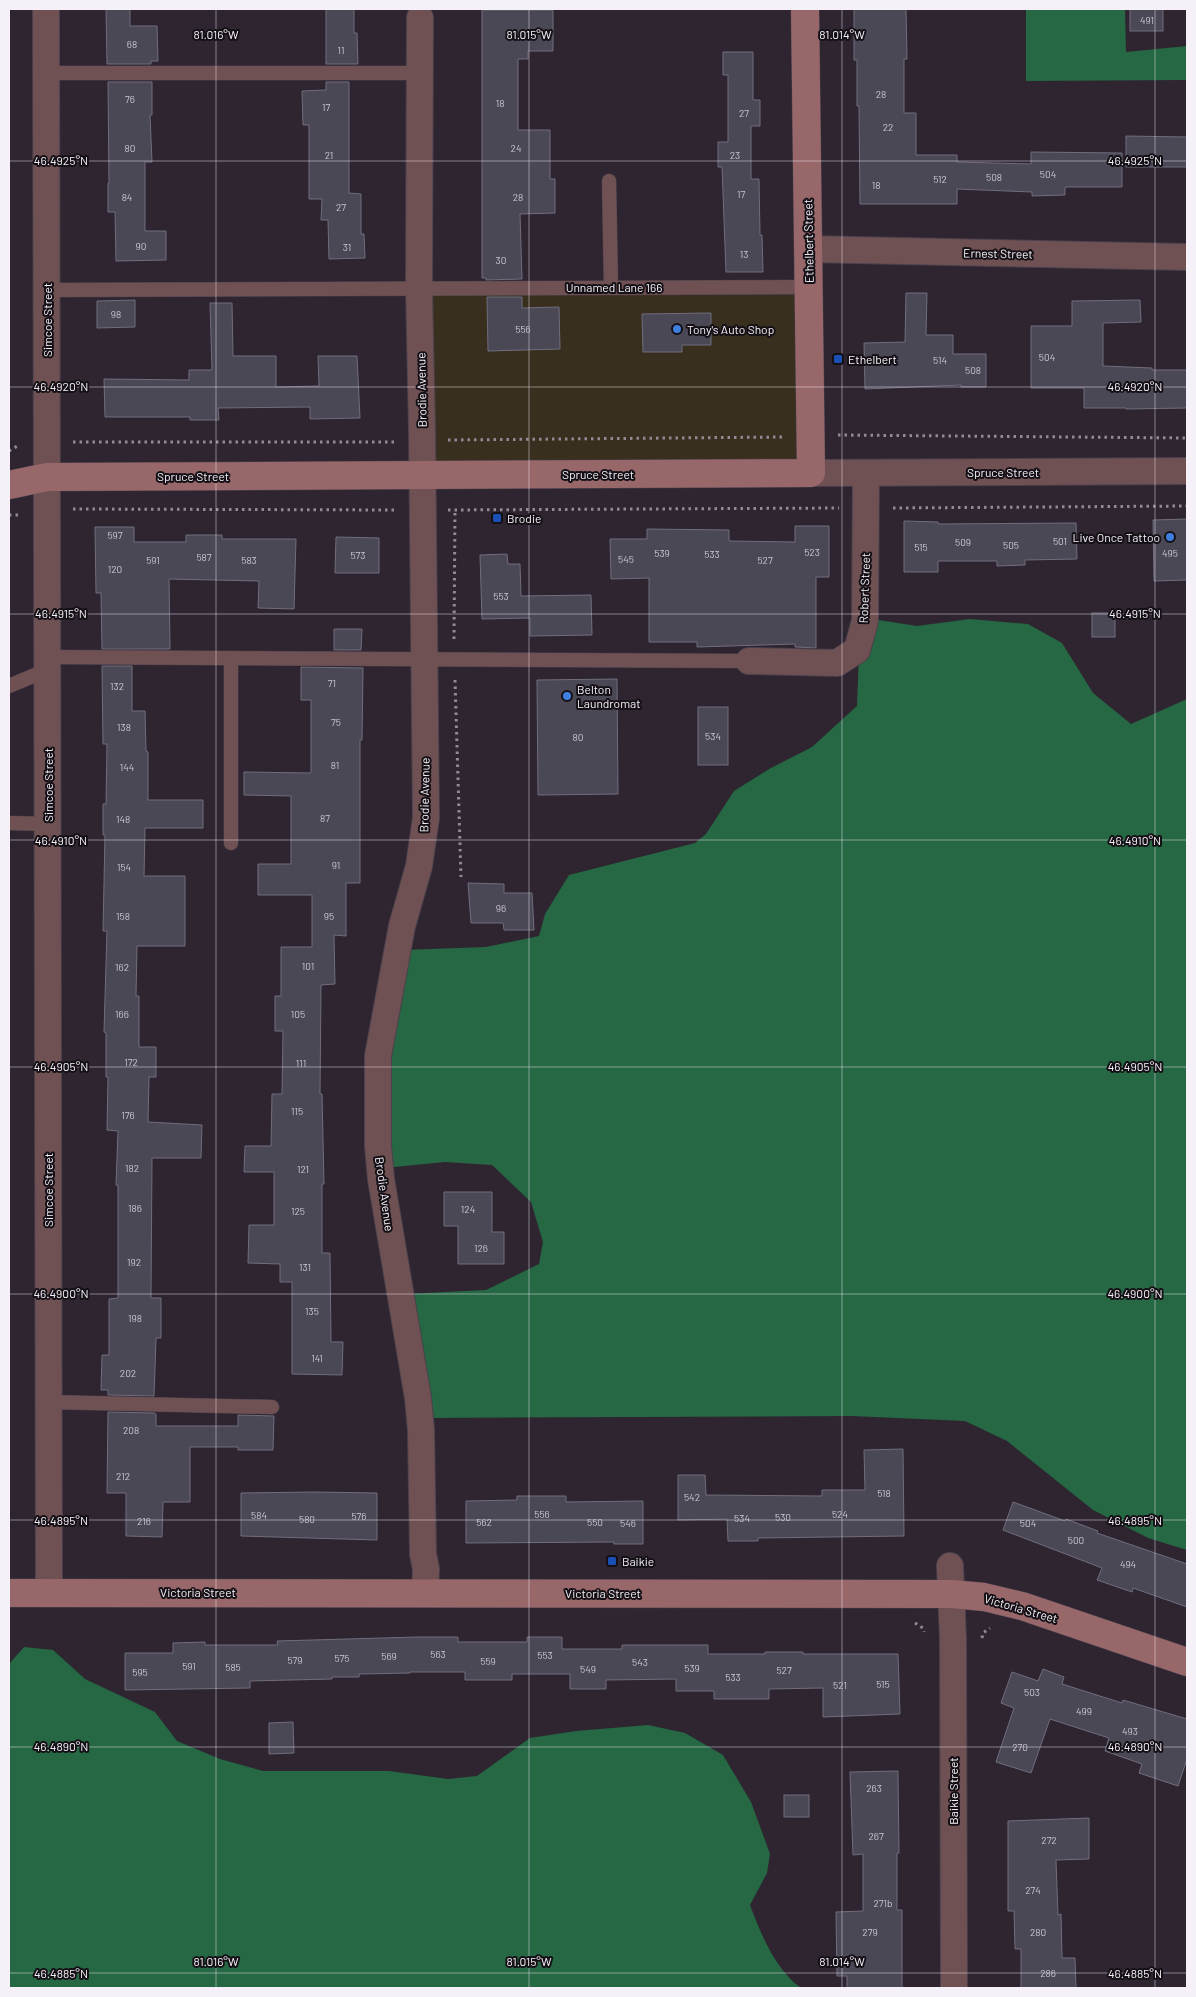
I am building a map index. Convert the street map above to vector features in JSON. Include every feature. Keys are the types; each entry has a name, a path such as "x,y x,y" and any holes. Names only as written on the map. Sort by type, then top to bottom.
{"street":[{"name":"Simcoe Street","path":"46,9 49,1592"},
{"name":"Ethelbert Street","path":"805,9 811,473"},
{"name":"Brodie Avenue","path":"420,18 419,288 426,818 419,866 402,926 378,1056 378,1146 381,1179 422,1430 425,1593"},
{"name":"Ernest Street","path":"808,249 1187,257"},
{"name":"Spruce Street","path":"9,485 47,477 1187,471"},
{"name":"Robert Street","path":"749,661 838,663 857,650 865,621 866,473"},
{"name":"Baikie Street","path":"950,1566 953,1620 954,1988"},
{"name":"Victoria Street","path":"9,1592 952,1594 984,1597 1022,1606 1187,1662"}],"lane":[{"path":"46,73 420,73"},
{"path":"609,181 612,287"},
{"name":"Unnamed Lane 166","path":"47,290 809,286"},
{"path":"230,658 230,843"},
{"path":"9,686 47,664 230,658 749,661"},
{"path":"9,823 48,824"},
{"path":"48,1402 272,1407"}],"path":[{"path":"9,451 18,446 47,442 396,442 422,440 810,436 1187,438"},
{"path":"9,515 17,516 47,508 455,510 1187,506"},
{"path":"455,510 454,660 461,877"},
{"path":"908,1618 953,1620 998,1627"}],"shaded area":[{"path":"807,289 808,470 424,472 421,291"}],"green space":[{"path":"1026,9 1125,9 1126,52 1187,46 1187,80 1026,81"},
{"path":"872,619 917,626 970,619 1028,624 1062,643 1093,693 1131,724 1187,699 1187,1550 1148,1538 1093,1510 1007,1441 965,1421 851,1416 426,1418 405,1294 486,1290 539,1264 543,1242 531,1202 492,1165 445,1162 384,1168 380,1144 403,950 486,947 539,936 545,914 569,875 695,843 706,834 734,791 771,768 812,747 857,706 859,654"},
{"path":"24,1647 53,1650 85,1679 155,1712 177,1741 220,1759 263,1771 389,1771 448,1779 477,1776 530,1738 576,1731 648,1725 685,1733 723,1755 751,1802 770,1854 767,1873 750,1905 764,1939 776,1961 801,1988 9,1988 9,1664"}],"building":[{"path":"106,9 130,9 130,26 157,26 158,61 151,61 151,64 107,64"},
{"path":"326,9 354,9 354,33 357,33 358,64 326,64"},
{"path":"854,9 906,9 907,59 904,59 904,113 916,113 916,155 957,155 957,162 1031,164 1031,152 1122,153 1122,187 1065,187 1065,195 1032,196 1032,192 957,189 957,204 860,204 859,106 857,106 857,60 854,60"},
{"path":"1130,9 1163,9 1163,31 1130,31"},
{"path":"482,10 553,10 553,51 528,51 528,59 518,59 518,130 550,130 550,179 555,179 555,213 520,214 522,279 486,280 486,278 482,278"},
{"path":"723,52 753,52 753,100 760,100 760,126 751,126 751,179 759,179 763,272 726,272 722,167 718,167 718,142 728,142 728,75 723,75"},
{"path":"108,82 152,82 152,115 150,115 152,162 145,162 145,231 166,231 166,260 116,261 115,212 108,212"},
{"path":"326,82 349,82 349,193 361,194 361,234 364,234 365,258 329,259 328,220 321,220 322,199 309,199 309,125 303,125 302,91 326,90"},
{"path":"1126,136 1187,137 1187,167 1126,167"},
{"path":"906,293 927,293 926,335 953,335 953,354 986,354 986,387 961,387 961,385 865,389 864,343 905,342"},
{"path":"487,297 522,297 522,308 559,307 560,349 488,351"},
{"path":"135,300 135,327 97,328 97,301"},
{"path":"1140,300 1141,322 1103,323 1103,366 1152,368 1152,370 1187,370 1187,408 1084,408 1084,388 1031,388 1031,326 1072,326 1072,301"},
{"path":"210,303 232,303 233,356 276,356 276,387 319,386 318,356 357,356 360,418 310,419 310,407 218,408 219,420 190,420 190,417 105,417 104,379 189,380 189,370 212,370"},
{"name":"Tony's Auto Shop","path":"711,313 711,345 682,345 682,352 643,352 642,314"},
{"path":"1187,519 1187,580 1154,581 1153,520"},
{"path":"904,521 938,522 938,524 1076,523 1077,559 1025,560 1025,565 997,566 997,561 938,561 938,572 904,572"},
{"path":"795,526 829,526 829,577 816,577 816,648 795,647 795,644 697,647 697,642 649,642 649,578 611,579 610,539 647,539 647,529 729,530 729,541 795,542"},
{"path":"95,527 134,527 134,542 186,542 186,535 222,535 222,539 296,539 294,609 258,608 259,581 169,579 170,649 102,649 101,593 96,593"},
{"path":"336,537 379,538 379,573 335,573"},
{"path":"507,554 508,564 520,564 521,596 591,595 592,635 530,636 530,618 482,619 480,555"},
{"path":"1092,613 1115,613 1115,637 1092,637"},
{"path":"334,629 362,629 361,650 334,650"},
{"path":"102,666 132,666 132,711 145,711 146,751 148,752 148,800 203,800 203,828 145,828 144,876 185,876 185,946 137,946 136,996 139,996 139,1047 156,1047 156,1077 149,1077 148,1122 202,1125 201,1158 152,1158 151,1298 161,1298 161,1338 156,1338 154,1396 108,1395 108,1390 101,1390 102,1355 109,1355 109,1299 118,1298 118,1185 116,1185 118,1131 107,1130 108,1077 106,1077 106,1033 104,1032 107,931 103,931 105,835 103,835 103,804 106,804 107,744 103,744"},
{"path":"301,667 363,668 362,740 360,740 360,883 346,883 346,936 334,935 335,984 321,985 320,1094 322,1094 324,1184 322,1184 322,1253 330,1253 331,1342 343,1342 342,1375 292,1374 292,1282 280,1282 280,1264 248,1263 249,1225 274,1225 274,1172 244,1172 245,1146 271,1146 272,1094 282,1094 283,1031 275,1031 275,996 281,996 281,947 312,947 312,895 258,895 258,864 291,864 291,796 244,795 244,772 311,773 311,700 301,700"},
{"path":"617,679 618,794 538,795 537,680"},
{"path":"698,707 728,707 728,765 698,765"},
{"path":"468,883 504,884 504,893 532,893 534,930 504,930 503,923 471,923"},
{"path":"444,1192 492,1192 492,1232 504,1232 504,1264 458,1264 458,1226 444,1226"},
{"path":"108,1412 154,1413 156,1414 156,1426 238,1426 238,1415 274,1416 273,1450 238,1450 238,1447 190,1447 190,1502 163,1502 162,1537 126,1536 126,1493 107,1493"},
{"path":"903,1449 904,1536 758,1538 758,1541 728,1541 727,1519 678,1520 678,1475 705,1475 706,1495 822,1496 822,1490 865,1490 864,1450"},
{"path":"241,1493 377,1493 377,1540 241,1536"},
{"path":"517,1496 566,1496 566,1502 643,1501 643,1544 614,1544 614,1542 466,1543 466,1501 517,1500"},
{"path":"1013,1502 1065,1521 1066,1519 1098,1531 1097,1533 1187,1564 1187,1607 1133,1588 1132,1592 1097,1580 1102,1568 1003,1530"},
{"path":"458,1637 458,1642 527,1642 527,1637 562,1637 562,1649 622,1649 622,1645 708,1645 708,1654 803,1652 803,1654 898,1654 900,1714 823,1717 823,1688 769,1689 769,1699 714,1699 714,1691 676,1691 676,1679 606,1680 606,1689 570,1689 570,1674 512,1674 512,1680 465,1680 465,1672 410,1672 359,1674 359,1677 332,1677 332,1679 250,1681 250,1688 125,1690 125,1653 173,1653 173,1643 205,1642 205,1645 278,1645 277,1641"},
{"path":"1043,1669 1064,1677 1062,1684 1122,1703 1123,1700 1187,1719 1187,1759 1178,1786 1139,1773 1142,1764 1105,1751 1109,1738 1050,1719 1031,1773 996,1762 1014,1708 1001,1703 1012,1672 1038,1681"},
{"path":"293,1722 294,1753 269,1754 269,1723"},
{"path":"898,1771 899,1853 897,1853 897,1910 902,1910 902,1988 847,1988 847,1976 837,1976 836,1912 863,1911 863,1854 853,1855 850,1772"},
{"path":"784,1795 809,1795 809,1817 784,1817"},
{"path":"1089,1818 1089,1859 1056,1860 1058,1915 1061,1914 1062,1958 1075,1958 1076,1988 1021,1988 1021,1949 1015,1949 1014,1911 1008,1911 1008,1821"}],"place":[{"name":"Tony's Auto Shop","path":"677,329"},
{"name":"Ethelbert","path":"838,359"},
{"name":"Brodie","path":"497,518"},
{"name":"Live Once Tattoo","path":"1170,537"},
{"name":"Belton Laundromat","path":"567,696"},
{"name":"Baikie","path":"612,1561"}]}
